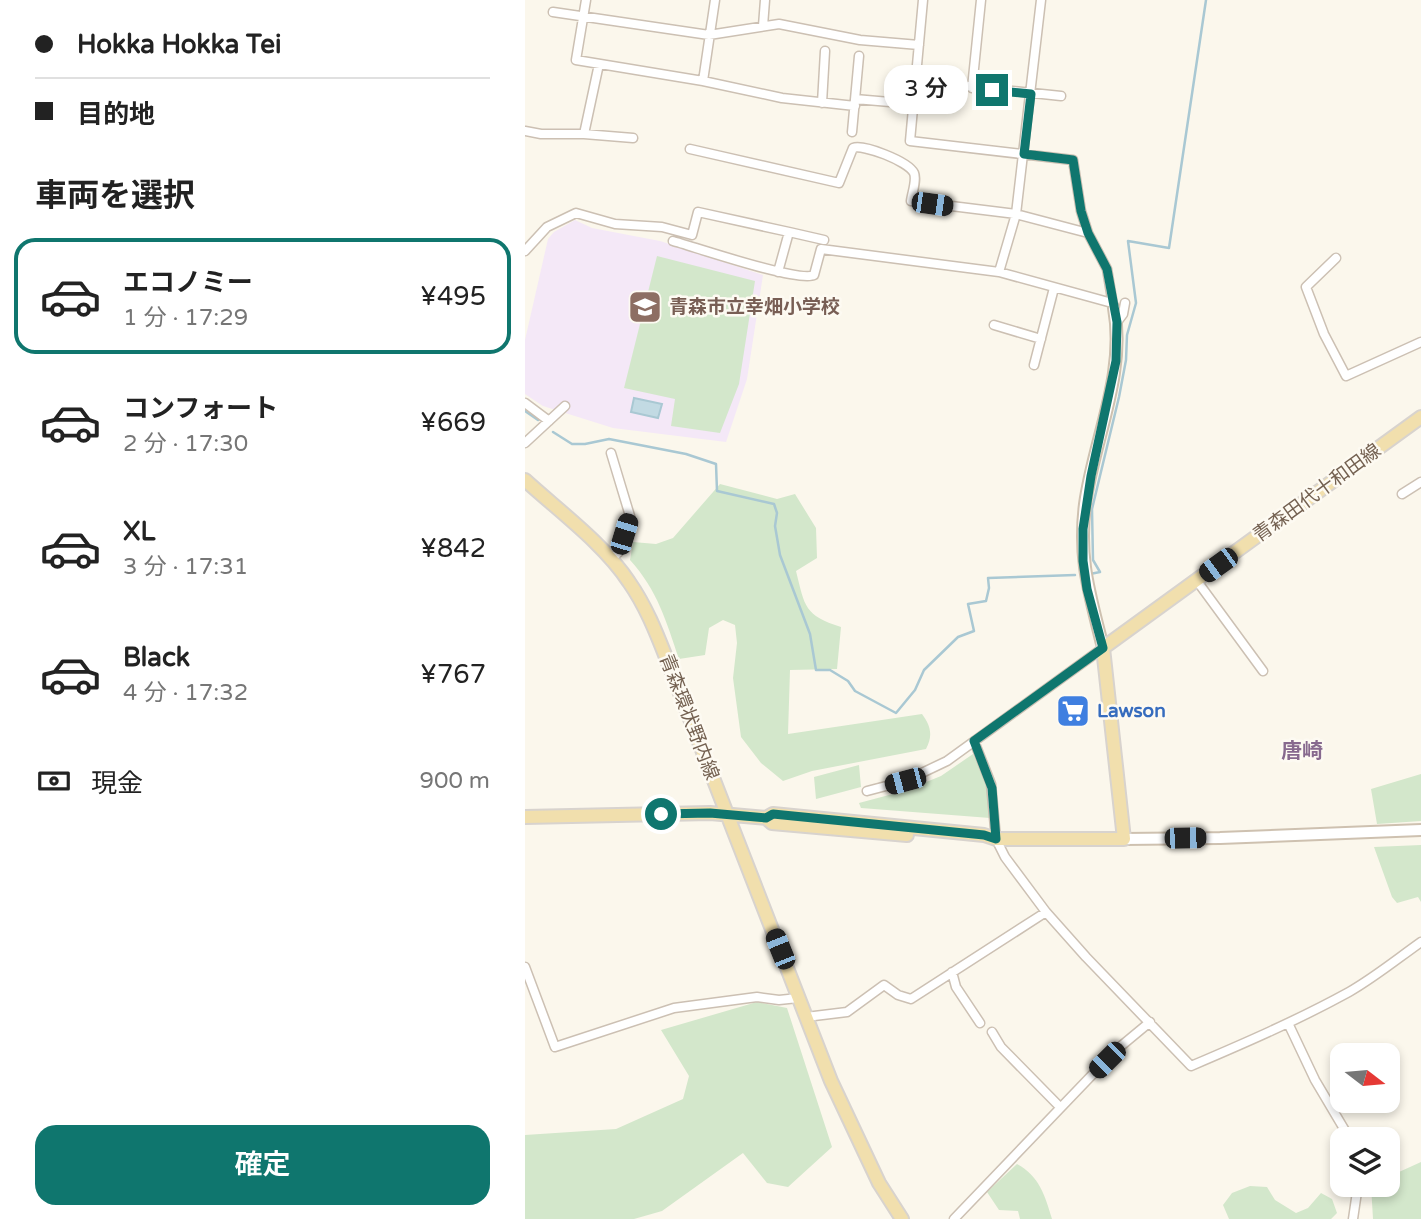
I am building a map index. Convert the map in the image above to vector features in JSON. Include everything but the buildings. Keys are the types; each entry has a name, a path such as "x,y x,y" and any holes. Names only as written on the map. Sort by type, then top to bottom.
{"main road":[{"name":"青森田代十和田線","path":"1103,648 1421,417"},
{"name":"青森環状野内線","path":"525,480 610,560 628,579 643,604 831,1081 864,1154 902,1219"},
{"path":"525,817 727,814 766,818 772,823 984,841 1124,839 1103,648"}],"street":[{"path":"586,0 576,60 703,81 782,98 822,103 913,104"},
{"path":"703,81 715,0"},
{"path":"763,26 765,0"},
{"path":"867,791 905,781 947,761 1103,648 1087,589 1083,561 1083,529 1091,476 1116,361 1117,305 1107,269 1088,233 1081,211 1073,160 910,141 923,0"},
{"path":"972,88 981,0"},
{"path":"999,272 1016,214 1041,0"},
{"path":"554,12 709,35 779,24 860,40 919,45"},
{"path":"822,103 825,51"},
{"path":"852,132 859,56"},
{"path":"584,134 599,64"},
{"path":"916,81 1061,96"},
{"path":"525,131 633,138"},
{"path":"690,149 839,183 853,148 859,146 899,161 913,171 915,178 911,201 1016,214 1088,233"},
{"path":"525,251 547,227 576,213 615,224 662,228 692,235 698,212 824,240"},
{"path":"778,272 789,232"},
{"path":"673,241 778,272 809,278 814,275 821,249 999,272 1117,305"},
{"path":"1336,258 1306,287 1324,334 1346,376 1421,342"},
{"path":"1034,365 1054,288"},
{"path":"994,325 1041,339"},
{"path":"525,402 549,421"},
{"path":"525,443 565,406"},
{"path":"610,560 619,552 629,516 611,453"},
{"path":"1402,494 1421,482"},
{"path":"1196,581 1263,671"},
{"path":"974,741 992,788 993,839 1005,857 1046,912 1086,957 1191,1066 1289,1023 1351,991 1421,942"},
{"path":"1124,839 1421,830"},
{"path":"806,1017 847,1012 884,985 898,995 911,999 1046,912"},
{"path":"525,967 555,1047 674,1008 757,997 779,1000 798,998"},
{"path":"952,972 956,987 980,1023"},
{"path":"954,1219 1115,1051 1150,1022"},
{"path":"1289,1023 1315,1080 1343,1127"},
{"path":"992,1032 1001,1047 1060,1107"},
{"path":"1353,1219 1356,1197"}],"shaded area":[{"name":"青森市立幸畑小学校","path":"575,220 592,228 660,241 763,275 747,379 726,442 613,428 543,406 525,394 525,340 548,239 554,232"}],"green space":[{"path":"657,256 755,281 739,384 720,433 671,426 675,399 624,388"},
{"path":"720,484 777,499 795,494 816,528 817,558 796,571 808,608 813,614 841,627 837,669 790,670 788,734 922,714 930,731 926,749 812,771 783,781 761,763 741,737 733,678 737,643 735,625 723,620 709,628 705,655 679,659 654,595 630,560 633,542 656,544 673,538"},
{"path":"973,754 988,787 990,818 861,808 859,803 904,791 941,776"},
{"path":"859,765 861,787 816,799 814,777"},
{"path":"1421,774 1421,821 1377,824 1371,789"},
{"path":"1421,845 1421,902 1418,897 1397,903 1392,897 1374,847"},
{"path":"757,1002 787,1008 832,1147 788,1187 767,1183 743,1153 662,1211 634,1219 525,1219 525,1135 616,1129 683,1099 689,1076 661,1030"},
{"path":"1421,1162 1421,1219 1373,1219 1372,1197 1400,1197 1400,1172"},
{"path":"1017,1164 1036,1180 1052,1219 1020,1219 1018,1211 999,1210 987,1192"},
{"path":"1250,1186 1267,1187 1275,1200 1296,1213 1308,1208 1321,1193 1332,1199 1337,1213 1331,1219 1229,1219 1223,1205 1232,1193"}],"water":[{"path":"634,398 662,404 658,418 631,412"}],"waterway":[{"path":"1090,574 1100,572 1093,560 1092,509 1119,397 1126,360 1127,335 1136,303 1128,241 1169,248 1206,0"},
{"path":"525,411 538,420"},
{"path":"553,432 572,444 609,439 686,454 716,464 717,491 774,504 780,555 810,634 816,670 830,670 848,681 855,691 896,713 915,690 924,670 958,637 974,631 968,604 986,601 988,578 1075,575"}],"place":[{"name":"青森市立幸畑小学校","path":"645,307"},
{"name":"Lawson","path":"1073,711"}],"district":[{"name":"唐崎","path":"1302,751"}],"route":[{"path":"661,814 710,813 766,818 773,814 984,835 996,839 992,788 974,741 1103,648 1087,589 1083,544 1088,490 1116,361 1117,322 1107,269 1088,233 1081,211 1073,160 1024,154 1031,94 992,90"}]}
